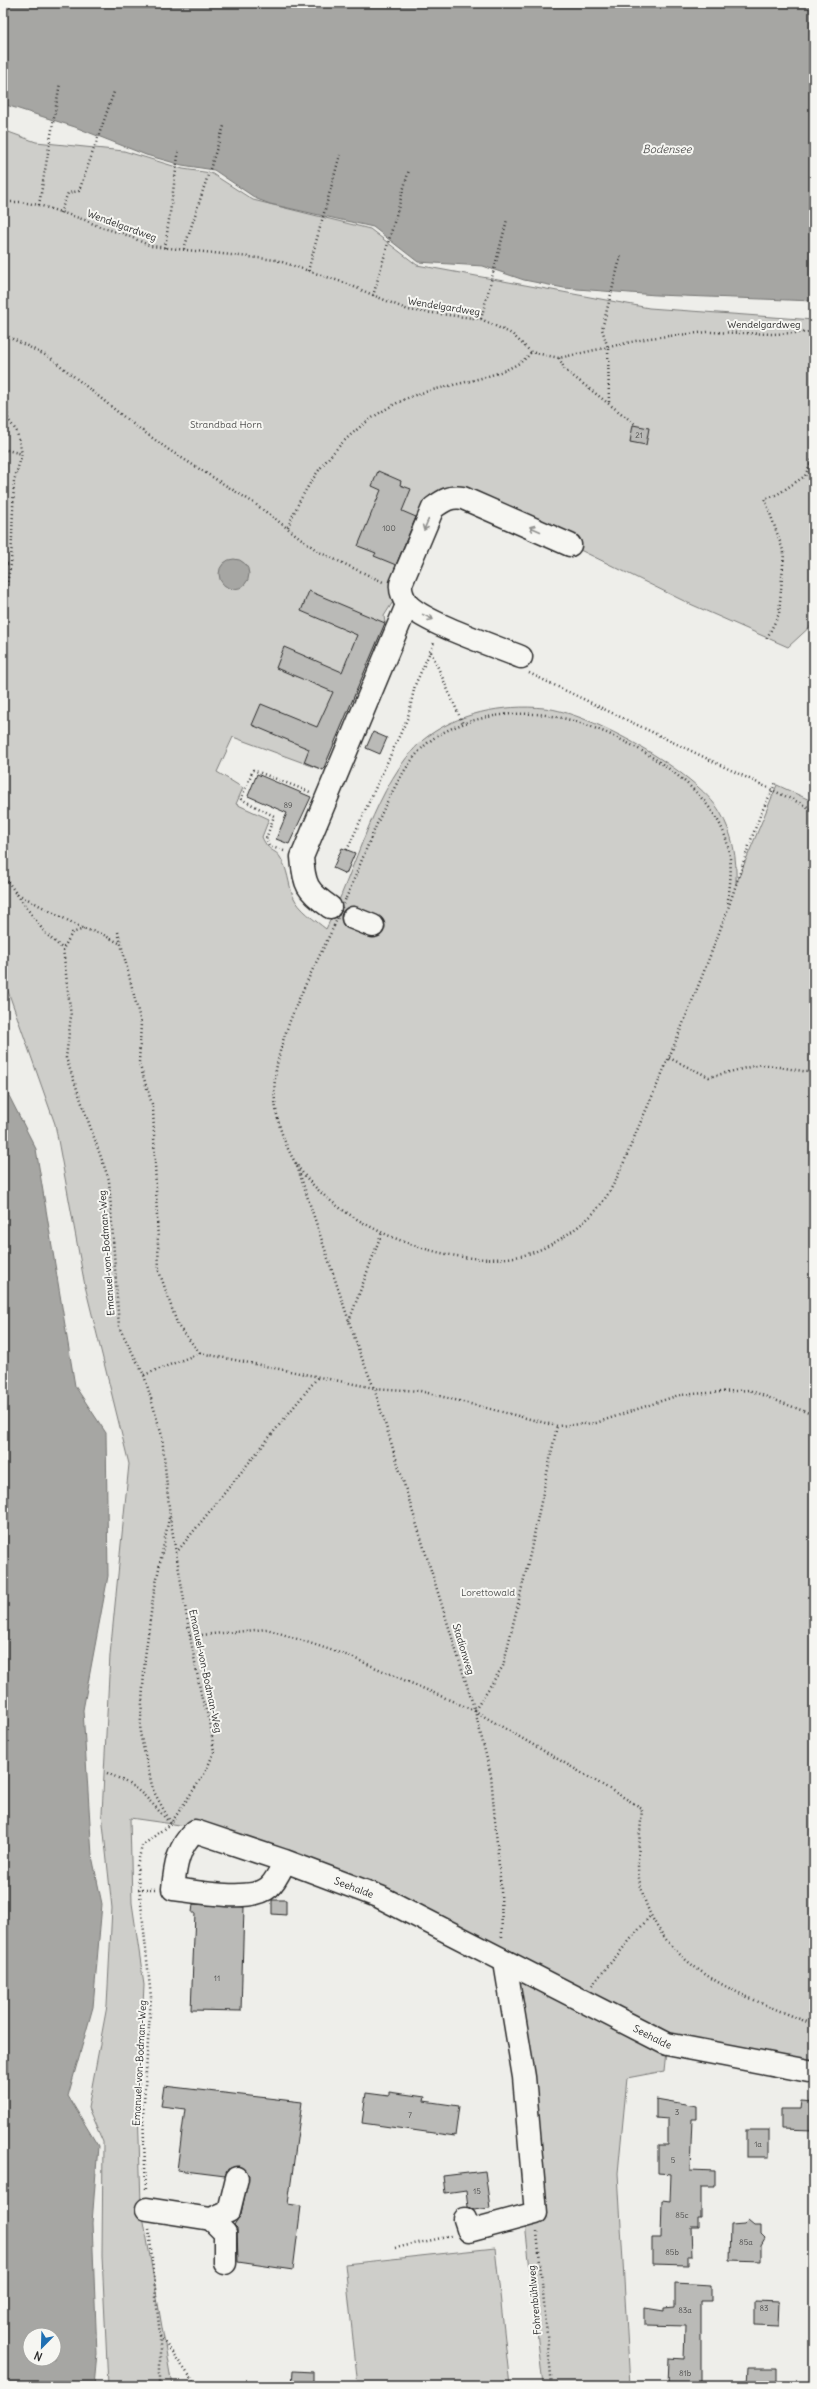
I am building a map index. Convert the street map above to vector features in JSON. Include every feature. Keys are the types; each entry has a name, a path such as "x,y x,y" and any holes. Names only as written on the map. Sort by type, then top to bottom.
{"street":[{"path":"373,926 341,912 318,898 303,880 302,857 404,597 433,508 444,500 453,497 463,498 570,545"},
{"path":"404,597 444,625 523,664"},
{"name":"Seehalde","path":"285,1861 269,1887 255,1894 230,1894 174,1889 179,1855 185,1840 195,1831 285,1861 380,1897 667,2044 814,2072"},
{"path":"467,2225 536,2213 524,2077 505,1962"},
{"path":"147,2209 211,2219 229,2211 237,2178"},
{"path":"211,2219 225,2233 225,2262"}],"path":[{"path":"39,205 60,84"},
{"path":"60,213 68,193 79,191 114,92"},
{"path":"184,249 224,126"},
{"path":"165,248 179,149"},
{"path":"308,271 340,155"},
{"path":"373,296 409,170"},
{"name":"Wendelgardweg","path":"3,202 20,202 39,205 124,234 151,246 276,260 345,284 408,310 481,319 512,334 531,352 559,358 649,338 708,332 773,334 814,332"},
{"path":"481,319 507,220"},
{"path":"609,402 608,348 602,329 621,255"},
{"path":"3,324 5,335 3,349"},
{"path":"5,335 52,358 129,421 288,527 320,552 404,597"},
{"path":"288,527 297,505 320,467 369,418 410,396 509,368 527,358 531,352"},
{"path":"559,358 565,370 609,402 635,424"},
{"path":"3,382 8,419 17,432 22,454 14,481 11,564 3,601"},
{"path":"3,449 22,454"},
{"path":"767,638 779,614 784,553 765,499 778,494 805,476 814,454"},
{"path":"3,564 11,564"},
{"path":"347,850 408,717 415,685 444,625"},
{"path":"431,652 463,724"},
{"path":"523,664 814,810"},
{"path":"726,913 732,875 726,839 712,811 682,778 644,751 600,731 570,720 536,714 500,715 463,724 433,739 409,763 392,791 341,912 289,1025 275,1066 275,1100 279,1126 295,1162 320,1190 353,1218 407,1244 434,1251 480,1260 521,1256 552,1245 586,1220 606,1199 669,1058 726,913 762,812 776,782"},
{"path":"269,846 266,839 274,816 241,799 253,770 325,799"},
{"path":"3,875 45,933 63,949 72,933 84,929"},
{"path":"14,892 84,929 100,933 121,944"},
{"path":"118,932 141,1023 139,1063 153,1107 159,1271 178,1326 200,1353"},
{"name":"Emanuel-von-Bodman-Weg","path":"63,949 71,1016 66,1058 109,1180 119,1327 144,1375 162,1436 170,1517 190,1636 202,1699 210,1722 214,1752 205,1773 171,1823 142,1846 137,1866 138,1889 151,1997 143,2116 147,2209 160,2336 160,2386"},
{"path":"669,1058 709,1077 762,1064 814,1073"},
{"name":"Stadionweg","path":"295,1162 359,1351 374,1388 475,1711 491,1776 505,1962"},
{"path":"349,1322 382,1232"},
{"path":"144,1375 200,1353 374,1388 420,1391 557,1426 596,1423 680,1395 750,1390 814,1414"},
{"path":"176,1553 318,1376"},
{"path":"475,1711 503,1666 530,1554 557,1426"},
{"path":"170,1517 153,1598 145,1657 140,1733 152,1790 171,1823"},
{"path":"190,1636 267,1629 348,1656 475,1711 642,1808 638,1877 651,1915 666,1941 687,1961 716,1983 814,2025"},
{"path":"107,1773 124,1780 144,1794 171,1823"},
{"path":"578,1999 651,1915"},
{"name":"Fohrenbühlweg","path":"536,2213 552,2386"},
{"path":"395,2248 467,2225"},
{"path":"160,2336 197,2386"}],"green space":[{"path":"3,130 36,142 124,151 183,169 211,173 253,200 370,229 417,265 649,308 814,320 814,623 788,647 688,603 570,545 444,500 401,589 384,616 385,623 323,770 233,737 217,772 243,788 236,804 269,819 262,837 267,846 278,854 283,862 291,891 299,906 326,929 379,803 392,779 407,757 423,740 436,731 450,723 480,712 496,709 528,707 544,708 564,712 587,720 613,732 640,746 666,763 689,779 708,796 720,812 728,829 733,846 736,865 736,884 777,785 814,802 814,2072 667,2044 285,1861 180,1825 130,1818 132,1903 144,1985 138,2107 141,2204 172,2386 108,2385 102,2256 103,2142 88,2108 107,2006 112,1908 102,1814 110,1655 129,1464 85,1286 55,1124 3,977"},
{"path":"515,1973 666,2051 664,2071 627,2078 618,2173 630,2386 543,2386 525,2224 545,2220 536,2108"},
{"path":"495,2248 510,2386 358,2386 345,2264"}],"water":[{"name":"Bodensee","path":"3,3 814,3 814,301 656,295 564,288 524,280 483,266 418,262 373,227 270,204 257,199 214,170 182,165 146,155 75,127 3,104"},
{"path":"234,559 245,563 249,574 245,585 234,589 223,585 219,574 223,563"},
{"path":"3,1084 36,1149 75,1386 106,1433 108,1576 83,1710 92,1856 102,1904 93,2007 68,2096 98,2146 92,2223 97,2354 94,2386 3,2386"}],"building":[{"path":"633,425 649,428 646,445 630,442"},
{"path":"378,471 401,481 400,485 411,489 402,511 416,517 396,565 374,556 376,553 358,546 381,490 372,486"},
{"path":"309,591 385,623 323,770 304,762 309,749 252,725 261,704 317,727 333,692 276,668 284,647 342,672 357,635 301,611"},
{"path":"373,732 387,738 380,754 366,748"},
{"path":"257,774 311,797 289,844 276,839 287,813 248,796"},
{"path":"342,848 355,853 346,874 333,868"},
{"path":"272,1900 286,1900 286,1915 272,1914"},
{"path":"193,1904 244,1907 241,2011 191,2010 195,1913 192,1913"},
{"path":"164,2086 302,2102 288,2204 301,2206 293,2270 238,2262 237,2228 234,2225 241,2214 249,2174 240,2166 228,2169 225,2176 177,2170 185,2109 161,2106"},
{"path":"389,2092 425,2097 424,2101 459,2106 455,2136 362,2123 366,2093 389,2096"},
{"path":"656,2099 697,2106 697,2119 692,2119 690,2170 715,2171 715,2187 701,2187 701,2218 698,2218 698,2227 691,2227 692,2256 688,2256 688,2265 652,2264 652,2238 661,2238 662,2200 670,2201 671,2174 658,2173 658,2145 668,2145 668,2119 656,2118"},
{"path":"801,2101 814,2102 814,2130 781,2129 781,2109 800,2109"},
{"path":"746,2130 769,2130 769,2157 746,2157"},
{"path":"485,2171 490,2208 474,2210 468,2207 466,2190 445,2193 443,2176"},
{"path":"748,2220 754,2225 761,2225 761,2234 765,2238 761,2245 761,2261 730,2260 731,2225 744,2224"},
{"path":"675,2283 711,2285 711,2301 701,2301 701,2386 668,2386 669,2358 684,2359 685,2326 645,2325 645,2308 664,2311 664,2308 675,2307"},
{"path":"755,2301 779,2302 778,2326 755,2325"},
{"path":"747,2368 777,2368 777,2386 746,2386"},
{"path":"293,2371 313,2372 313,2386 292,2386"}],"park label":[{"name":"Strandbad Horn","path":"226,424"},
{"name":"Lorettowald","path":"488,1592"}]}
